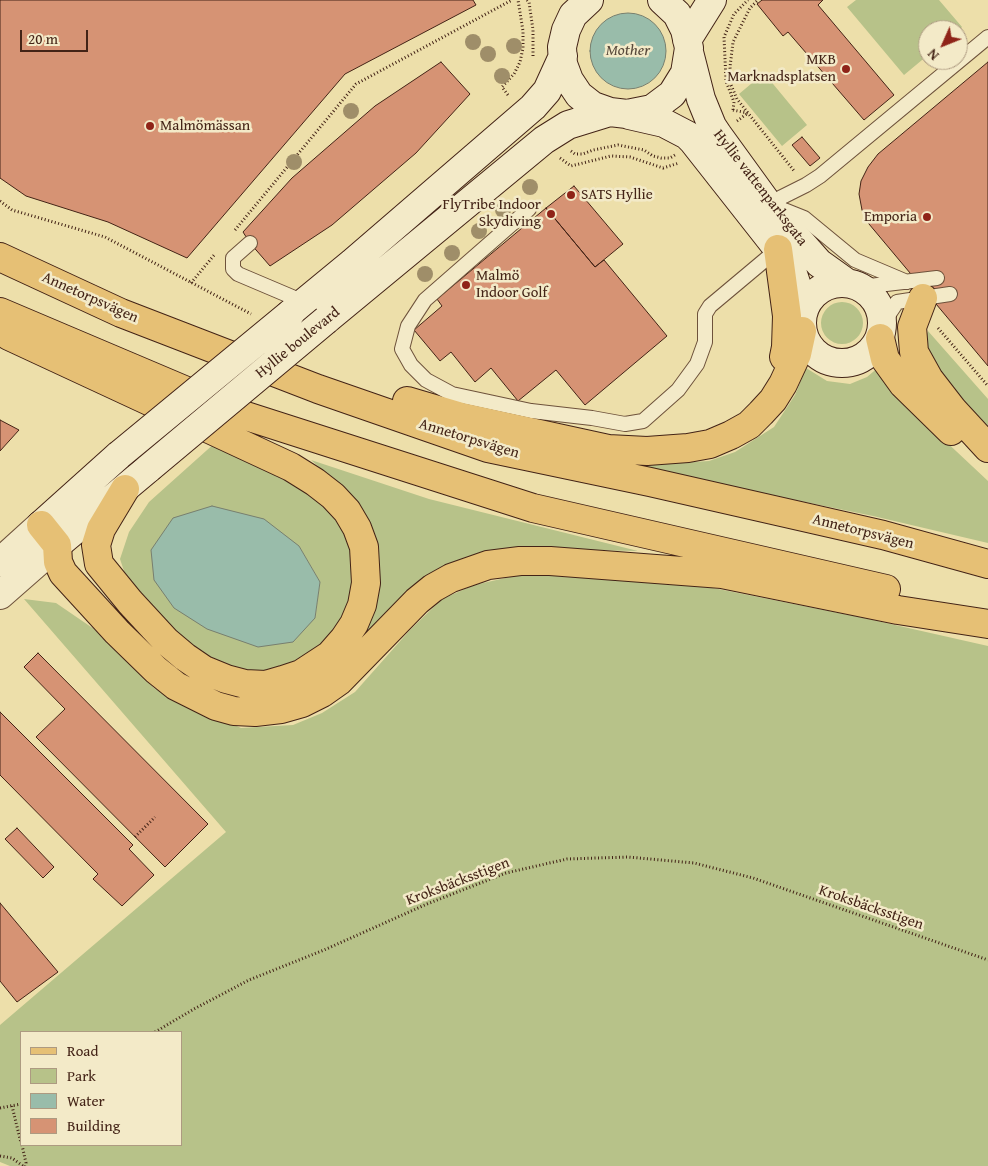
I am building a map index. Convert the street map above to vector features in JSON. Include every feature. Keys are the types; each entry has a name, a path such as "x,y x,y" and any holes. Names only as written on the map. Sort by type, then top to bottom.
{"main road":[{"path":"773,400 786,347 787,316 778,249"},
{"name":"Annetorpsvägen","path":"0,257 121,313 318,389 488,448 650,482 873,533 988,564"},
{"path":"922,286 912,327 914,352 929,379 988,448"},
{"path":"0,312 243,415 533,508 902,592 988,614"},
{"path":"121,313 462,417 608,449 647,451 688,448 710,444 732,436 749,425 773,400 783,384 797,354 802,324"},
{"path":"0,329 9,336 258,450 315,482 333,496 347,511 357,528 364,547 366,583 362,604 354,624 344,640 330,655 301,674 266,685 245,684 204,670 185,657 166,641 130,602 99,564 82,550 49,535"},
{"path":"881,330 884,359 903,384 951,431 988,463"},
{"path":"99,564 96,545 101,529 125,489"},
{"path":"49,535 63,573 117,632 156,670 176,686 216,706 234,711 255,712 280,709 302,703 322,693 339,681 417,601 433,588 451,578 488,565 520,561 550,561 722,574 898,610 988,624"}],"street":[{"path":"561,0 566,30"},
{"path":"563,56 562,47 566,30 574,15 589,0"},
{"name":"Hyllie vattenparksgata","path":"662,0 676,14 685,30 701,99 712,126 768,204 819,263 854,285"},
{"path":"688,44 712,0"},
{"name":"Hyllie boulevard","path":"0,562 125,489 544,140 568,125 652,109 672,94 685,73 688,44"},
{"name":"Hyllie vattenparksgata","path":"563,56 563,64 569,80 579,94 593,106 618,114 664,123 687,135 778,249 793,274 799,292 802,324"},
{"name":"Hyllie boulevard","path":"0,595 49,535 119,455 297,308 533,107 546,91 563,56"},
{"path":"835,283 854,285 872,296 880,309 881,330 874,349 864,358 852,363 839,364 826,361 815,354 807,344 802,324 806,303 824,287 835,283"}],"lane":[{"path":"768,204 820,176 988,37"},
{"path":"768,204 804,218 855,260 922,286 950,294"},
{"path":"530,209 425,300 408,326 402,349 426,380 452,394 530,411 626,424 643,421 678,390 697,364 705,342 705,314 710,306 778,249"},
{"path":"250,243 233,258 233,269 238,274 297,308"},
{"path":"854,285 922,286"},
{"path":"881,330 897,302 922,286"}],"path":[{"path":"229,237 356,84 512,0"},
{"path":"733,110 734,102 726,81 724,37 734,14 748,0"},
{"path":"529,1 534,30 533,67"},
{"path":"566,147 575,154 583,154 618,145 644,150 653,156 661,158 670,158 678,154"},
{"path":"0,201 12,210 105,237 257,317"},
{"path":"191,282 216,252"},
{"path":"135,837 155,817"},
{"name":"Kroksbäcksstigen","path":"157,1031 249,980 324,950 427,904 506,873 567,859 628,857 694,862 753,878 988,960"},
{"path":"0,1108 20,1104"},
{"path":"12,1106 20,1136"},
{"path":"0,1156 12,1158 24,1166 26,1163 22,1146"}],"green space":[{"path":"856,0 939,0 956,20 918,20 918,63 904,75 847,7"},
{"path":"764,73 807,125 782,146 739,94"},
{"path":"838,302 846,302 857,308 863,323 857,338 846,344 838,344 827,338 821,327 821,319 827,308"},
{"path":"928,331 988,399 988,429 941,380 924,343"},
{"path":"880,366 924,421 988,481 988,543 873,516 630,466 709,461 735,452 774,427 795,395 806,368 827,381 850,384 867,377"},
{"path":"216,442 313,492 332,509 352,543 357,579 347,617 322,650 287,670 249,674 219,666 185,644 127,580 120,559 129,532 149,502","holes":["299,546 320,582 315,618"]},
{"path":"311,460 429,499 638,551 514,549 348,656 377,589 335,481"},
{"path":"519,575 573,575 713,588 864,618 988,646 988,1166 10,1166 0,1162 0,1025 226,832 24,599 56,603 94,629 154,688 241,728 293,725 322,713 355,692 410,630 442,599 474,585"}],"water":[{"name":"Mother","path":"628,13 643,16 655,24 663,36 666,51 663,66 655,78 643,86 628,89 613,86 601,78 593,66 590,51 593,36 601,24 613,16"},
{"path":"212,506 264,519 299,546 320,582 315,618 293,642 258,647 207,629 174,608 154,580 151,550 173,518"}],"building":[{"name":"Malmömässan","path":"0,0 473,0 476,5 345,74 187,258 108,222 26,196 0,178"},
{"name":"MKB Marknadsplatsen","path":"762,0 823,0 818,5 894,95 864,120 788,32 783,36 757,4"},
{"path":"441,62 470,94 416,153 332,225 270,266 243,232 292,178 375,106"},
{"name":"Emporia","path":"988,62 988,366 869,224 862,210 859,194 861,181 868,167 878,154"},
{"path":"802,137 820,158 810,166 792,145"},
{"path":"574,186 623,244 595,267 546,208"},
{"path":"546,208 595,267 604,260 667,336 585,405 556,370 518,401 491,368 475,382 451,352 440,361 414,330 442,306 437,299"},
{"path":"0,420 19,430 0,451"},
{"path":"38,653 208,824 165,867 36,737 65,709 24,667"},
{"path":"0,712 133,845 129,849 154,875 122,906 93,879 98,874 0,775"},
{"path":"17,828 54,867 43,878 5,839"},
{"path":"0,903 58,972 17,1002 0,981"}],"place":[{"name":"MKB Marknadsplatsen","path":"846,69"},
{"name":"Malmömässan","path":"150,126"},
{"name":"SATS Hyllie","path":"571,195"},
{"name":"FlyTribe Indoor Skydiving","path":"551,214"},
{"name":"Emporia","path":"927,217"},
{"name":"Malmö Indoor Golf","path":"466,285"}]}
